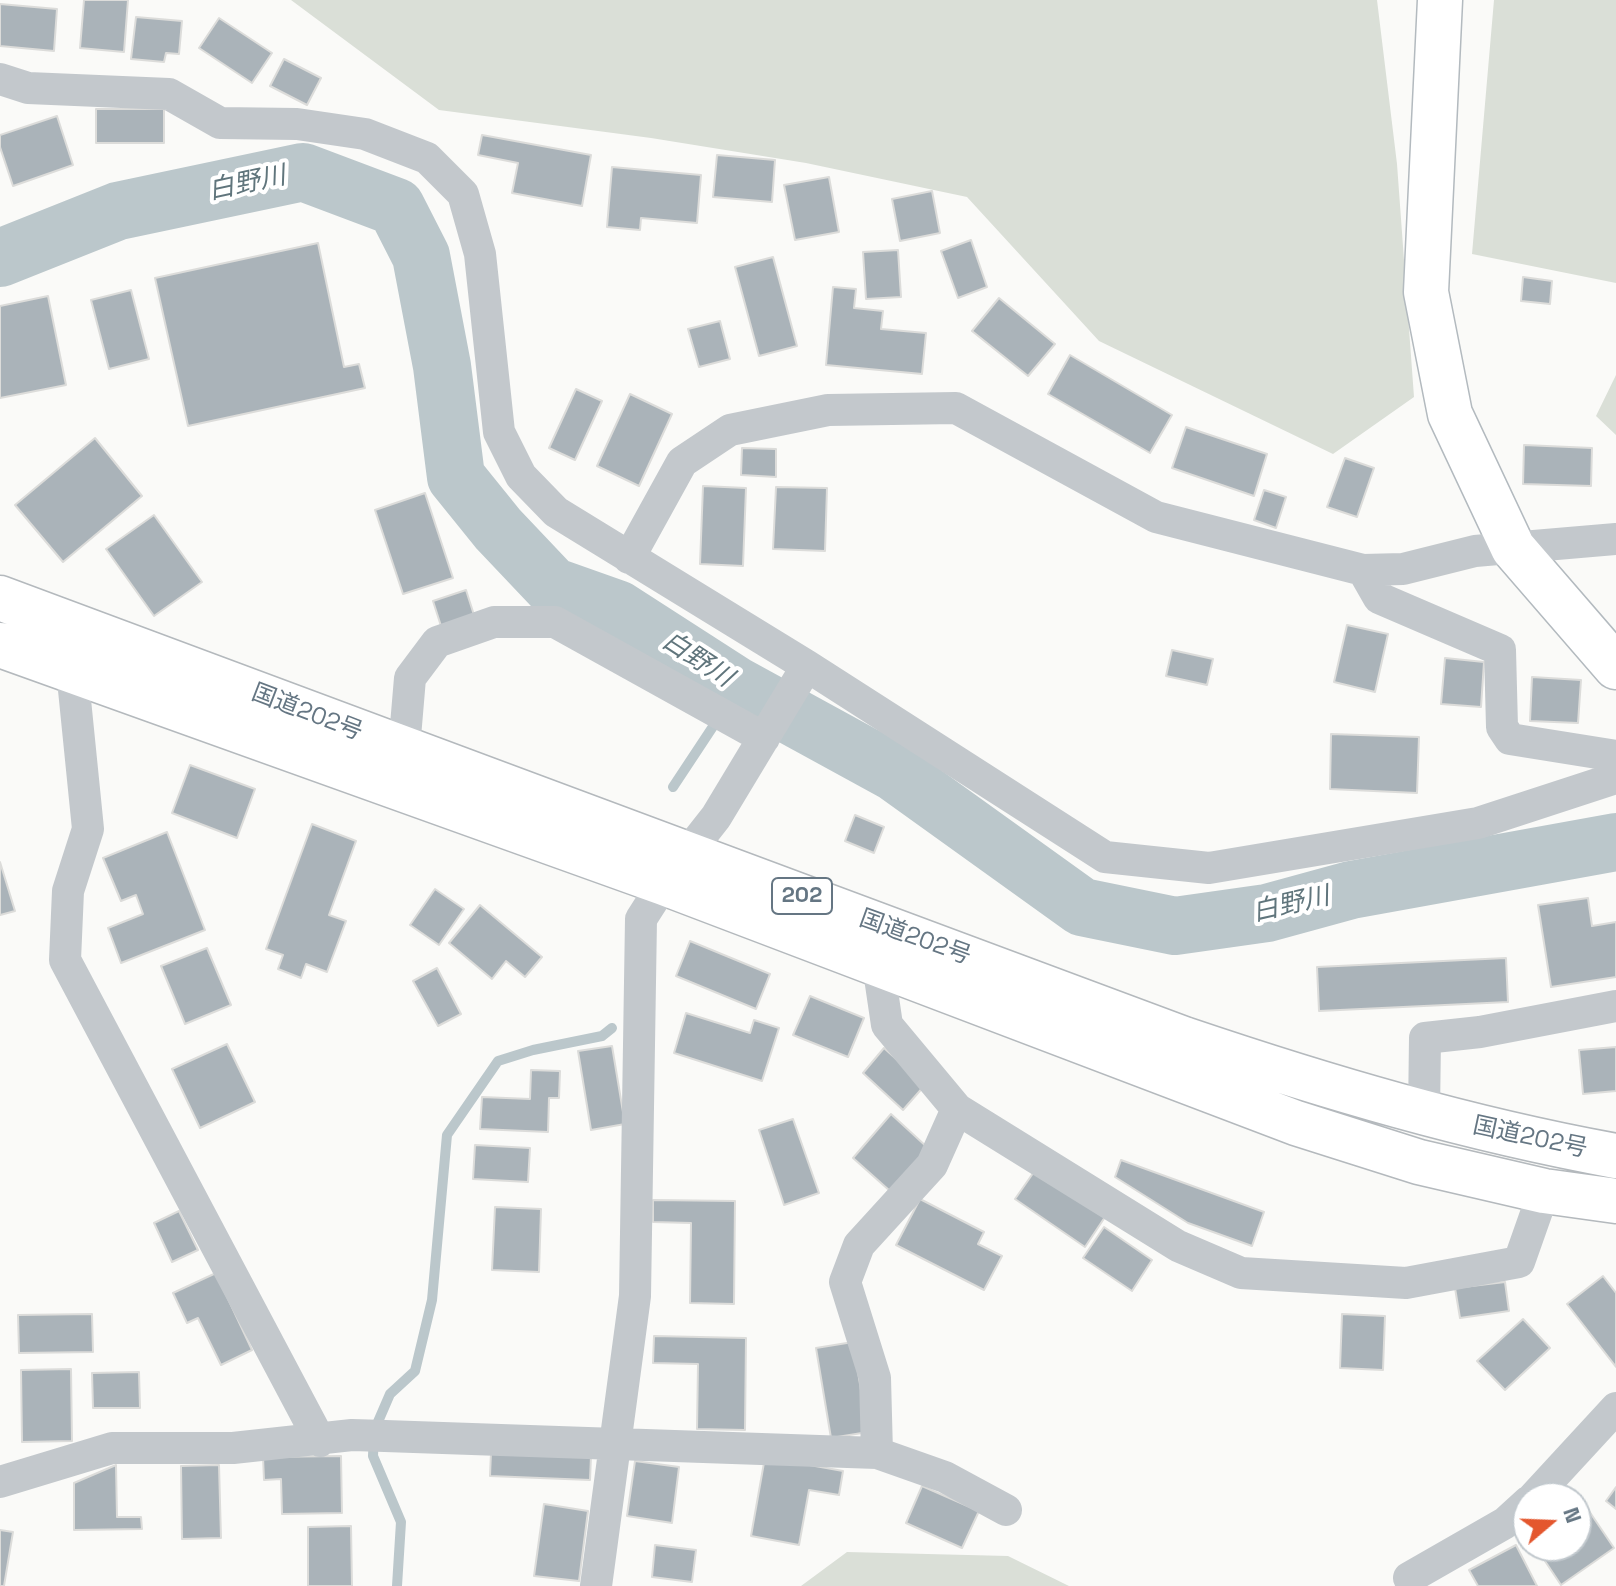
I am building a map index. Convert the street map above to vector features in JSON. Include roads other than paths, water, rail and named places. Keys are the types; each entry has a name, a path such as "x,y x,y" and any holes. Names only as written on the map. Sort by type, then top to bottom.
{"main road":[{"path":"1440,0 1426,292 1450,414 1513,548 1616,667"},
{"name":"国道202号","path":"0,598 79,650 676,869 1322,1086 1424,1114 1616,1156"},
{"name":"国道202号","path":"0,645 79,650 404,749 676,869 878,964 1296,1123 1419,1162 1544,1191 1616,1201"}],"street":[{"path":"0,79 28,88 169,94 220,123 297,124 365,134 427,158 463,194 480,254 499,432 521,476 556,512 807,666 1105,857 1209,868 1478,823 1616,778"},
{"path":"629,558 682,462 730,430 828,410 956,408 1156,517 1363,570 1403,569 1475,551 1616,539"},
{"path":"1363,570 1379,598 1500,650 1502,727 1510,739 1616,756"},
{"path":"404,749 410,678 437,642 494,622 555,622 755,734"},
{"path":"79,650 88,829 68,891 65,960 320,1441"},
{"path":"596,1586 635,1296 641,919 676,869 755,734 807,666"},
{"path":"878,964 887,1025 957,1109 1178,1246 1241,1273 1406,1283 1519,1262 1544,1191"},
{"path":"1424,1114 1425,1038 1480,1032 1616,1006"},
{"path":"877,1453 875,1378 845,1282 859,1245 932,1165 957,1109"},
{"path":"1548,1482 1616,1408"},
{"path":"0,1482 112,1448 233,1448 320,1441 352,1435 877,1453 945,1477 1006,1510"},
{"path":"1409,1578 1512,1517"}],"waterway":[{"name":"白野川","path":"0,258 118,211 303,172 396,207 421,256 442,366 456,477 498,529 552,586 617,609 735,685 894,772 1082,907 1175,926 1267,913 1351,890 1616,842"},
{"path":"673,787 714,725 735,685"},
{"path":"397,1586 401,1522 373,1456 374,1431 390,1394 415,1371 432,1300 447,1135 498,1061 533,1050 602,1036 612,1028"}]}
